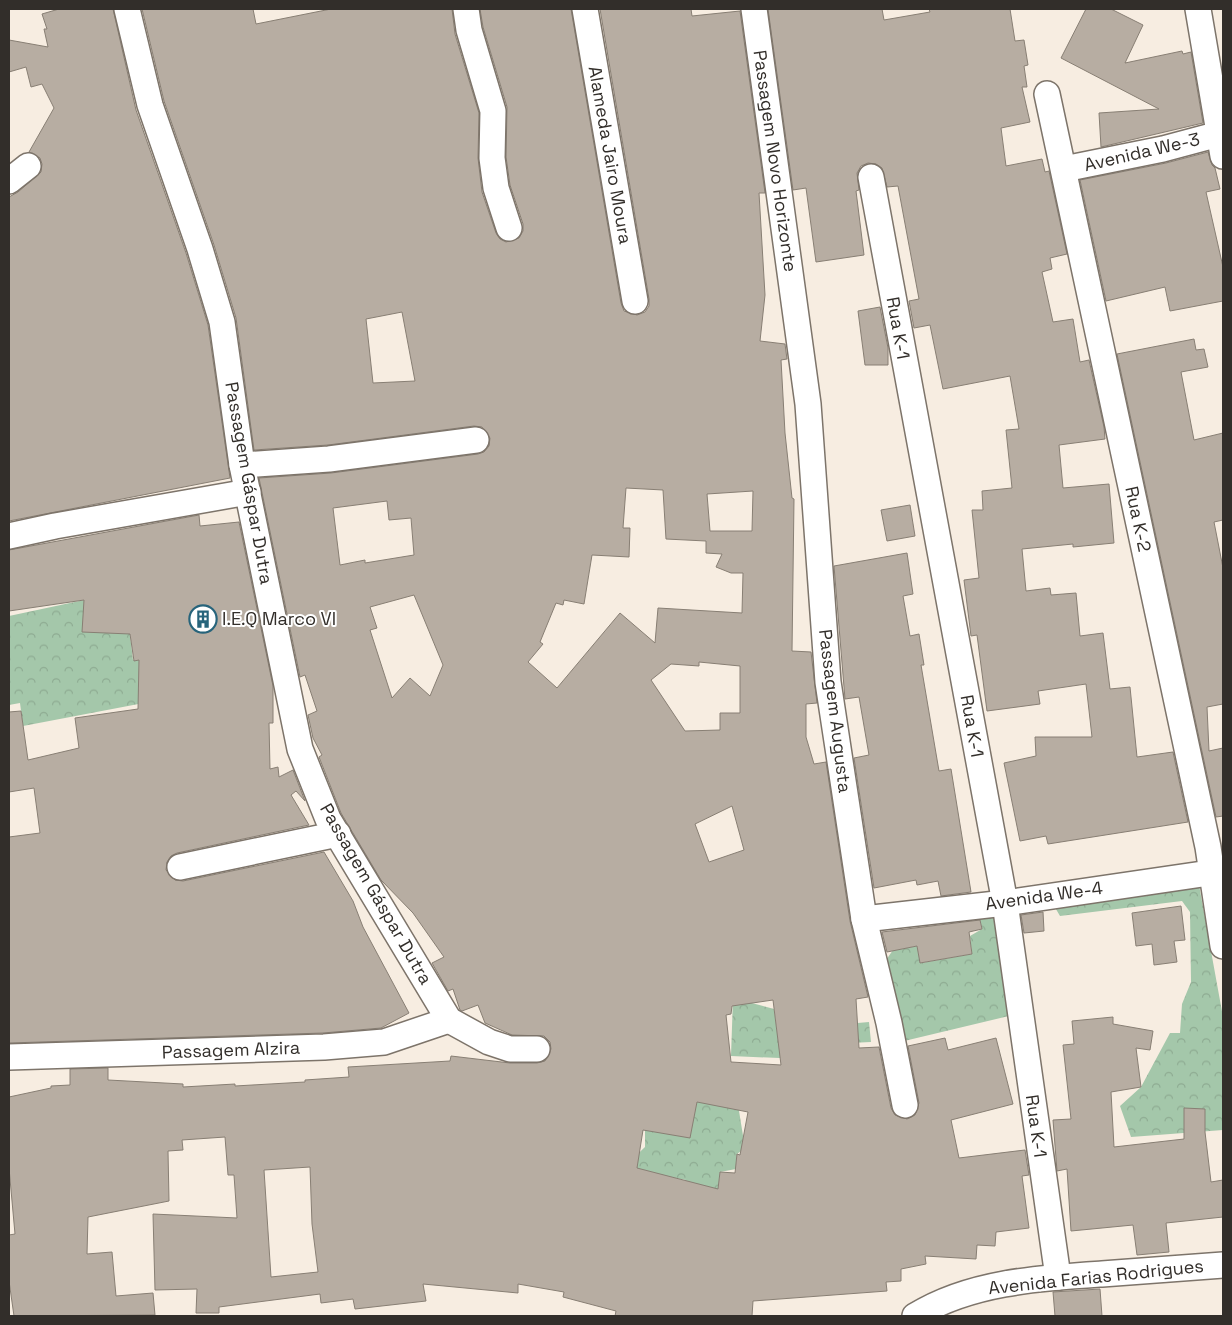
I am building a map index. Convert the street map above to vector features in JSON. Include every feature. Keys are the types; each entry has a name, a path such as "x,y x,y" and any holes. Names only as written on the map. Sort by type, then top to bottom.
{"street":[{"name":"Passagem Gáspar Dutra","path":"127,9 150,105 200,249 222,322 242,465 300,749 328,819 449,1020"},
{"path":"466,9 469,30 493,111 492,158 496,188 509,228"},
{"name":"Alameda Jairo Moura","path":"585,9 635,302"},
{"name":"Passagem Novo Horizonte","path":"754,9 795,312"},
{"path":"1198,9 1221,145"},
{"name":"Rua K-2","path":"1047,94 1218,872 1223,946"},
{"name":"Avenida We-3","path":"1064,169 1163,149 1221,145"},
{"name":"Rua K-1","path":"871,177 1004,902 1058,1277"},
{"name":"Passagem Augusta","path":"795,312 808,404 828,682 864,919 889,1023 905,1105"},
{"path":"242,465 329,459 476,440"},
{"path":"9,536 55,526 248,492"},
{"path":"180,866 338,834"},
{"name":"Avenida We-4","path":"864,919 1004,902 1218,872"},
{"path":"449,1020 489,1042 510,1049 536,1048"},
{"name":"Passagem Alzira","path":"9,1057 324,1047 384,1042 449,1020"},
{"name":"Avenida Farias Rodrigues","path":"915,1316 926,1309 976,1289 1058,1277 1223,1265"}],"green space":[{"path":"84,600 151,601 130,635 133,660 147,660 149,672 139,674 138,689 170,698 23,726 20,703 9,705 9,616"},
{"path":"1199,885 1223,1017 1223,1130 1131,1137 1120,1106 1141,1087 1170,1033 1180,1033 1182,1004 1191,982 1190,912 1182,901 1060,916 1053,904"},
{"path":"999,911 1013,1015 900,1042 877,973 893,950 917,946 921,963 972,954 970,936 982,929 978,913"},
{"path":"733,998 774,1009 777,1030 869,1022 871,1042 808,1045 803,1059 731,1056"},
{"path":"734,1080 745,1148 737,1154 736,1169 720,1172 717,1200 683,1194 686,1180 647,1173 616,1175 645,1147 645,1119"}],"building":[{"path":"59,9 113,9 136,110 186,253 208,325 230,478 9,521 9,197 18,192 41,172 42,164 40,158 29,152 54,108 42,84 31,87 26,67 9,72 9,40 48,47 44,29 47,29 42,14"},
{"path":"142,9 253,9 256,24 331,9 452,9 455,34 479,113 478,158 482,192 496,233 500,239 506,242 519,238 523,231 523,224 510,185 506,157 507,107 483,27 480,9 571,9 621,303 624,311 637,315 645,312 649,306 649,299 600,9 691,9 692,16 740,11 765,193 759,193 765,295 760,341 785,344 787,359 781,360 785,433 792,498 794,499 792,651 811,652 817,703 806,704 806,737 814,764 826,762 850,921 868,997 856,999 859,1048 879,1047 891,1108 895,1115 907,1119 915,1115 919,1103 908,1046 945,1038 948,1050 996,1038 1013,1104 951,1120 959,1158 1025,1150 1029,1175 1022,1176 1029,1228 996,1232 995,1246 977,1245 976,1259 925,1256 926,1264 901,1269 901,1281 886,1282 887,1291 753,1301 752,1316 615,1316 616,1311 563,1297 564,1292 518,1284 518,1293 423,1284 426,1301 355,1309 353,1299 321,1303 320,1294 219,1307 219,1313 196,1313 197,1289 155,1290 153,1214 237,1218 234,1175 228,1175 225,1137 182,1140 183,1150 168,1151 169,1201 88,1217 87,1254 112,1252 116,1296 153,1293 155,1315 14,1316 9,1281 9,1235 15,1234 9,1168 9,1097 51,1088 51,1086 70,1085 70,1069 108,1068 108,1080 183,1084 183,1087 235,1084 235,1086 305,1082 305,1080 349,1077 348,1067 450,1061 451,1056 510,1063 537,1063 545,1061 551,1049 550,1042 544,1036 512,1035 485,1023 478,1005 460,1010 453,989 448,991 432,963 444,957 413,913 381,880 341,813 319,757 322,755 313,738 308,715 317,711 305,675 300,677 259,478 331,473 478,454 484,452 489,446 490,438 482,427 474,426 328,445 254,450 236,318 214,245 164,101","holes":["402,312 415,381 373,383 366,319","626,488 663,490 666,539 706,541 706,553 722,554 716,567 731,573 743,573 742,613 658,608 655,643 620,613 557,688 528,662 543,644 540,642 556,603 563,605 564,600 584,604 592,555 629,557 630,528 623,528","753,491 752,531 710,531 707,494","387,501 389,520 411,518 414,555 365,563 365,560 340,565 333,508","414,595 443,665 430,696 410,678 392,698 370,630 377,628 370,607","699,662 740,666 740,713 720,713 720,730 685,731 651,680 671,664 699,666","732,806 744,850 709,862 695,824","773,1000 781,1065 731,1062 726,1015 731,1014 732,1006","697,1102 748,1112 740,1155 737,1154 735,1173 720,1172 718,1189 637,1168 643,1130 690,1138","310,1167 312,1224 318,1272 271,1277 264,1170"]},
{"path":"768,9 882,9 884,20 930,12 929,9 1010,9 1015,41 1024,40 1028,65 1024,66 1027,87 1022,87 1030,122 1001,128 1006,166 1042,159 1045,172 1049,171 1067,254 1050,258 1052,269 1042,272 1053,322 1073,319 1080,362 1089,360 1104,427 1105,439 1059,445 1063,488 1109,484 1114,543 1073,547 1073,544 1022,549 1026,591 1050,588 1051,595 1076,593 1080,636 1103,633 1110,689 1130,687 1137,757 1173,752 1188,822 1048,844 1046,836 1020,841 1004,763 1036,756 1035,737 1092,737 1086,684 1038,691 1040,704 987,711 977,635 971,636 964,580 979,578 972,510 983,510 982,491 1012,488 1006,430 1019,429 1010,376 943,389 930,325 914,328 909,301 919,299 898,186 887,187 882,168 876,164 868,163 861,166 857,173 859,190 856,191 864,255 816,262 806,188 793,190"},
{"path":"1086,9 1111,9 1143,25 1125,63 1182,51 1183,54 1191,52 1203,123 1101,147 1099,113 1159,109 1061,58"},
{"path":"1208,152 1212,165 1215,168 1220,189 1206,192 1223,267 1223,301 1170,311 1165,287 1106,301 1080,180 1166,163"},
{"path":"880,307 888,348 888,365 865,365 858,311"},
{"path":"1194,339 1196,350 1204,349 1208,367 1181,372 1194,440 1223,433 1223,520 1214,522 1223,568 1223,704 1207,707 1209,751 1223,748 1223,816 1216,817 1117,354"},
{"path":"910,505 915,536 887,541 881,510"},
{"path":"199,515 200,526 239,522 273,686 273,723 269,723 270,769 278,767 279,777 293,770 305,801 296,791 291,795 309,825 177,853 171,856 167,862 166,870 175,880 183,881 324,852 353,901 363,927 409,1013 381,1028 323,1033 9,1043 9,837 40,833 34,788 9,792 9,712 21,711 28,760 79,748 75,718 138,709 139,660 134,661 130,634 82,632 84,600 9,611 9,550"},
{"path":"907,553 913,594 903,596 910,636 919,634 924,665 921,665 939,771 951,769 971,892 941,896 938,881 917,885 916,880 874,888 854,758 869,755 859,697 845,699 834,566"},
{"path":"1181,906 1185,940 1174,941 1177,962 1154,965 1152,944 1136,946 1132,913"},
{"path":"1043,912 1044,931 1024,933 1021,915"},
{"path":"980,920 982,929 969,932 972,954 920,963 917,946 887,952 882,932"},
{"path":"1113,1017 1113,1024 1153,1031 1150,1050 1136,1048 1141,1087 1111,1092 1114,1147 1184,1139 1184,1108 1205,1109 1205,1132 1211,1182 1223,1180 1223,1217 1166,1223 1169,1252 1137,1255 1133,1225 1071,1231 1067,1169 1057,1171 1053,1120 1071,1119 1063,1045 1074,1044 1072,1021"},
{"path":"1100,1289 1102,1316 1055,1316 1053,1292"}],"place":[{"name":"I.E.Q Marco VI","path":"203,619"}]}
